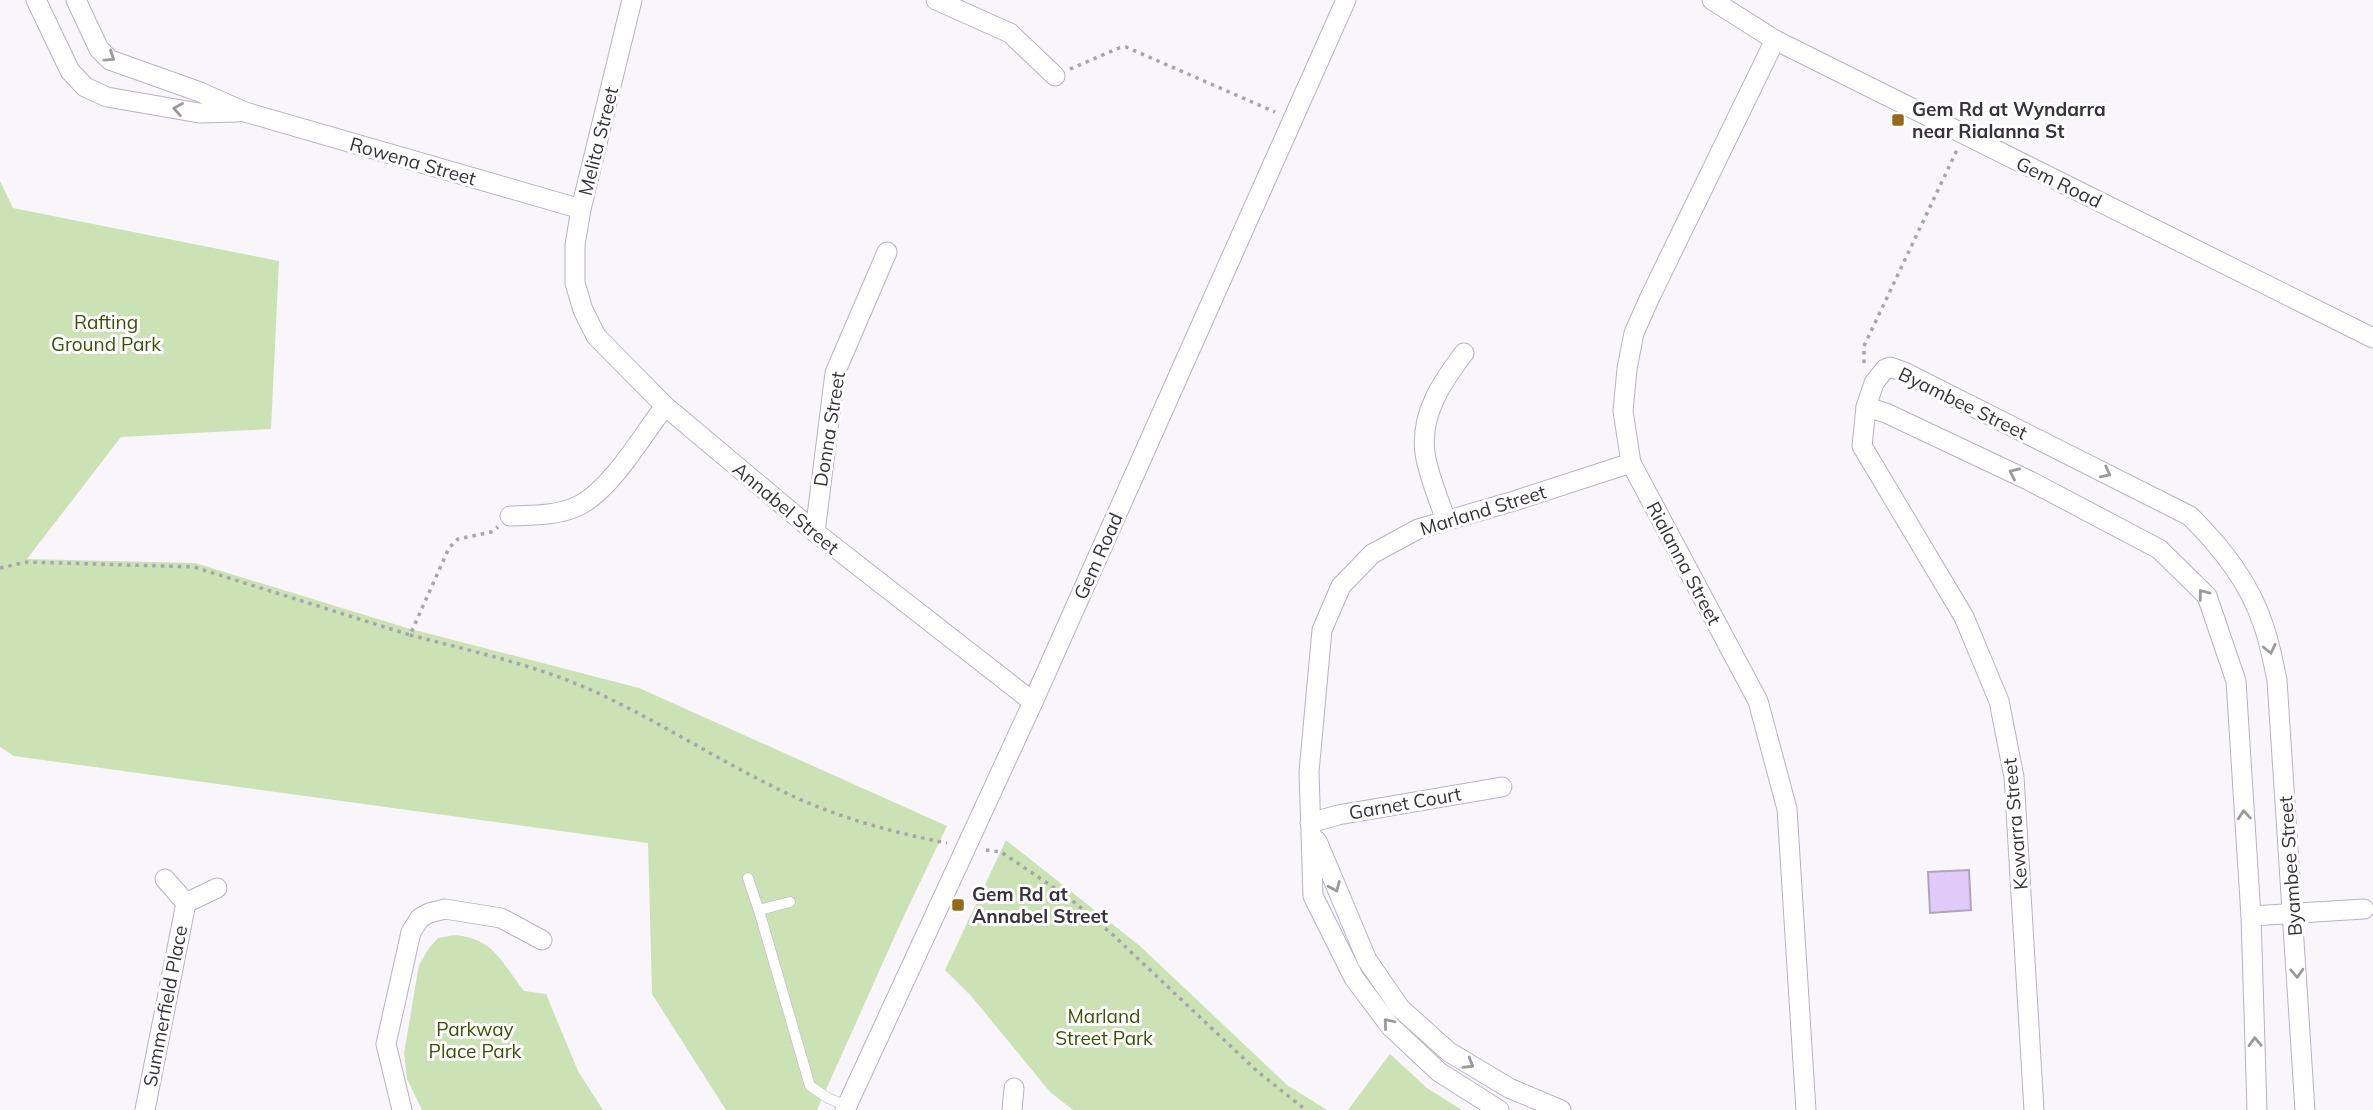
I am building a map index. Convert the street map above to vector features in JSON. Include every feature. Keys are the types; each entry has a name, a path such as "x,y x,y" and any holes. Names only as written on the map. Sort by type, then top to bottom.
{"street":[{"name":"Rowena Street","path":"36,0 70,71 85,87 107,97 199,113 246,112"},
{"name":"Rowena Street","path":"76,0 99,49 110,60 200,92 246,112 581,209"},
{"name":"Melita Street","path":"575,283 575,245 581,209 632,0"},
{"path":"936,0 1010,33 1055,76"},
{"name":"Gem Road","path":"846,1108 1033,702 1346,0"},
{"name":"Gem Road","path":"1712,0 1775,40 2373,338"},
{"name":"Rialanna Street","path":"1775,40 1634,333 1623,411 1631,463 1758,701 1787,809 1806,1110"},
{"name":"Donna Street","path":"815,532 835,373 887,252"},
{"name":"Annabel Street","path":"575,283 583,310 596,336 665,406 815,532 1033,702"},
{"path":"1446,521 1425,452 1427,426 1432,401 1445,378 1464,354"},
{"name":"Byambee Street","path":"1866,407 1874,383 1885,369 1890,367 1904,372 2190,516 2216,542 2245,584 2264,627 2277,680 2305,1110"},
{"path":"510,516 544,515 578,506 601,491 665,406"},
{"path":"1866,407 1886,413 2030,481 2159,549 2207,596 2236,681 2251,916 2258,1110"},
{"name":"Kewarra Street","path":"1866,407 1862,446 1964,617 1999,701 2014,777 2034,1110"},
{"name":"Marland Street","path":"1499,1110 1439,1072 1390,1026 1354,978 1313,896 1309,772 1322,629 1341,586 1372,554 1418,528 1631,463"},
{"name":"Garnet Court","path":"1310,823 1338,815 1502,787"},
{"name":"Marland Street","path":"1310,823 1367,960 1399,1008 1450,1052 1509,1088 1561,1110"},
{"name":"Summerfield Place","path":"165,879 186,903"},
{"name":"Summerfield Place","path":"186,903 217,888"},
{"name":"Summerfield Place","path":"145,1110 186,903"},
{"path":"402,1110 386,1044 411,932 420,918 429,912 445,909 501,918 542,940"},
{"path":"2251,916 2364,909"},
{"path":"1012,1110 1014,1088"}],"lane":[{"path":"748,878 810,1086 846,1108"},
{"path":"759,910 790,902"}],"path":[{"path":"1055,76 1090,59 1126,47 1293,120"},
{"path":"1865,370 1864,346 1965,135"},
{"path":"410,635 449,548 458,539 491,532 510,516"},
{"path":"0,568 27,562 194,567 410,635 521,663 601,694 781,791 851,820 1001,852 1068,897 1113,935 1258,1072 1306,1110"}],"green space":[{"name":"Rafting Ground Park","path":"0,181 13,208 279,261 271,429 121,437 27,559 195,563 407,628 639,688 947,826 817,1110 726,1110 652,994 648,843 14,756 0,747"},
{"name":"Marland Street Park","path":"1006,840 1140,946 1287,1085 1327,1110 1073,1110 1050,1092 972,997 945,970"},
{"name":"Parkway Place Park","path":"454,935 468,937 488,946 524,991 546,994 578,1071 603,1110 422,1110 407,1079 404,1053 419,965 438,938"},
{"path":"1390,1054 1427,1088 1462,1110 1348,1110"}],"building":[{"path":"1969,870 1971,910 1930,913 1928,872"}],"place":[{"name":"Gem Rd at Wyndarra near Rialanna St","path":"1898,120"},
{"name":"Gem Rd at Annabel Street","path":"958,905"}]}
